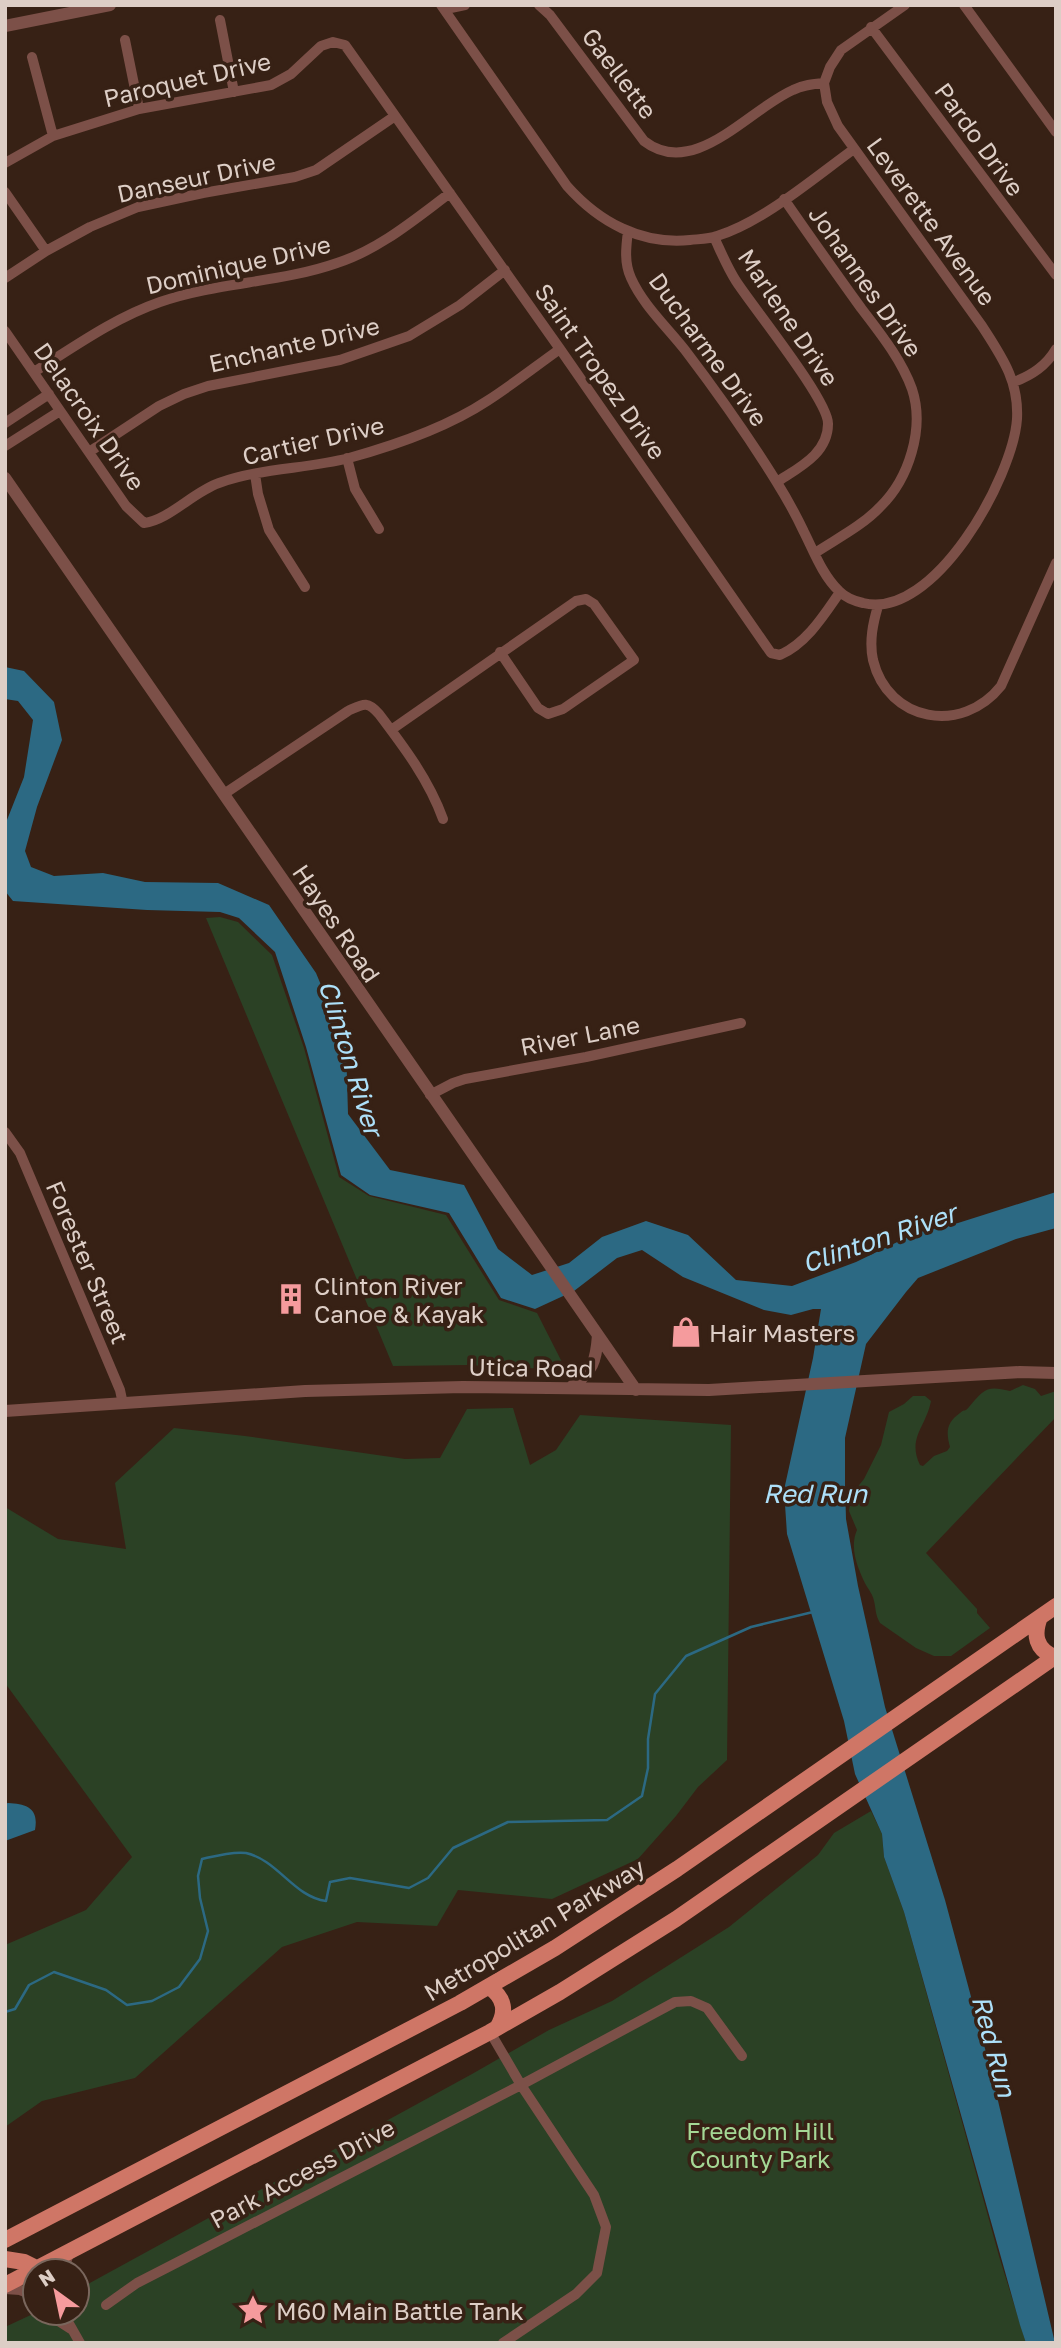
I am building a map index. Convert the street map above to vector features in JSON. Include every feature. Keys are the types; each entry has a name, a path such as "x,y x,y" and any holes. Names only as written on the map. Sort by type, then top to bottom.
{"main road":[{"name":"Metropolitan Parkway","path":"5,2240 489,1987 626,1904 1056,1606"},
{"path":"60,2257 494,2030 667,1925 1055,1657 1042,1650 1038,1642 1036,1632 1040,1617"},
{"path":"489,1987 499,1995 504,2005 503,2019 494,2030"},
{"path":"5,2287 21,2278"}],"street":[{"path":"5,26 110,5"},
{"path":"465,5 444,7 526,130 567,186 603,219 628,231 668,241 715,237 741,226 784,199 854,149"},
{"name":"Gaellette","path":"539,5 644,141 659,150 688,152 716,140 792,90 824,83"},
{"path":"824,83 841,50 905,5"},
{"path":"964,5 1056,132"},
{"path":"220,20 234,92"},
{"name":"Pardo Drive","path":"871,27 1056,275"},
{"path":"125,40 139,108"},
{"name":"Paroquet Drive","path":"5,163 53,136 139,108 263,87 285,78 321,46 333,42"},
{"name":"Saint Tropez Drive","path":"333,42 348,49 561,349 771,653 780,655 798,644 820,621 839,592"},
{"path":"32,57 53,136"},
{"name":"Leverette Avenue","path":"824,83 831,114 982,326 1014,382"},
{"name":"Danseur Drive","path":"5,278 90,226 138,208 306,174 324,166 396,116"},
{"path":"5,192 46,251"},
{"name":"Dominique Drive","path":"34,372 116,321 163,301 313,270 355,256 395,234 450,193"},
{"name":"Johannes Drive","path":"784,199 896,358 912,389 916,410 910,458 895,489 880,508 814,553"},
{"name":"Ducharme Drive","path":"628,231 627,265 636,288 722,399 777,482 814,553 839,592"},
{"name":"Marlene Drive","path":"715,237 733,277 806,380 828,419 827,433 819,450 810,460 777,482"},
{"name":"Enchante Drive","path":"89,452 159,406 184,394 208,386 340,360 409,336 460,305 505,270"},
{"name":"Delacroix Drive","path":"5,331 126,506 144,523"},
{"name":"Cartier Drive","path":"144,523 156,520 209,487 255,474 347,458 404,440 452,420 485,402 561,349"},
{"path":"839,592 857,602 878,606 899,599 933,577 956,554 982,514 1014,438 1017,409 1014,382 1038,370 1056,349"},
{"path":"5,423 49,394"},
{"path":"5,446 60,411"},
{"path":"347,458 355,489 379,530"},
{"path":"255,474 269,530 305,587"},
{"name":"Hayes Road","path":"5,478 636,1390"},
{"path":"878,606 871,641 873,658 886,689 894,698 918,712 954,715 980,706 1001,686 1056,563"},
{"path":"391,730 499,652 572,603 586,599 598,608 634,660 563,709 548,714 538,709 499,652"},
{"path":"224,794 361,705 372,706 429,786 443,819"},
{"name":"River Lane","path":"430,1095 465,1079 586,1057 741,1023"},
{"name":"Forester Street","path":"8,1135 25,1166 120,1390 123,1404"},
{"path":"571,1387 583,1378 594,1363 598,1335"},
{"name":"Utica Road","path":"5,1411 305,1391 463,1387 701,1391 1020,1371 1056,1373"},
{"name":"Park Access Drive","path":"106,2305 137,2283 521,2085 675,2002 691,2001 707,2008 742,2056"},
{"path":"494,2030 521,2085 594,2195 603,2215 606,2233 597,2273 576,2294 503,2343"},
{"path":"68,2257 70,2251"},
{"path":"68,2327 80,2343"}],"green space":[{"path":"220,917 238,922 272,955 304,1048 339,1177 369,1196 446,1215 499,1300 537,1313 566,1370 468,1365 393,1366 206,918"},
{"path":"1023,1385 1035,1389 1041,1396 1056,1391 1056,1417 926,1553 977,1609 977,1613 990,1628 951,1656 934,1656 916,1648 880,1623 873,1597 856,1558 854,1544 857,1530 849,1511 851,1495 864,1479 881,1445 889,1412 913,1396 925,1396 931,1401 916,1440 917,1456 923,1466 934,1456 947,1451 950,1447 950,1424 982,1392 996,1388 1010,1391"},
{"path":"513,1408 530,1465 556,1450 580,1415 731,1425 727,1760 698,1787 638,1859 552,1899 458,1890 437,1926 357,1922 282,1947 135,2078 42,2101 5,2127 5,1945 86,1910 132,1857 5,1683 5,1507 58,1539 126,1549 115,1483 174,1428 405,1459 440,1458 467,1409"},
{"name":"Freedom Hill County Park","path":"871,1811 882,1834 884,1857 904,1912 999,2256 1026,2343 5,2343 5,2327 21,2320 21,2327 91,2327 91,2282 549,2030 612,2001 729,1927 818,1855 834,1833"}],"water":[{"name":"Red Run","path":"5,667 24,671 54,702 62,740 37,807 25,851 31,867 54,876 103,873 145,882 218,883 269,905 316,973 346,1045 348,1114 390,1170 464,1185 498,1249 532,1275 569,1263 602,1237 646,1221 688,1235 736,1280 792,1286 856,1262 916,1233 958,1223 1056,1192 1056,1228 1016,1239 918,1278 866,1344 845,1438 846,1519 885,1707 945,1900 991,2071 1055,2343 1026,2343 1020,2325 904,1912 884,1857 882,1834 855,1774 844,1721 787,1534 784,1490 821,1309 791,1315 764,1310 683,1277 642,1250 617,1258 574,1291 535,1309 501,1298 449,1213 370,1195 341,1175 306,1047 275,952 239,918 220,912 13,901 5,891 5,825 24,777 33,720 18,701 5,699"},
{"path":"5,1804 26,1806 33,1812 35,1830 5,1841"}],"waterway":[{"path":"5,2012 15,2009 29,1985 54,1972 106,1990 127,2005 152,2001 179,1987 200,1959 208,1931 198,1876 202,1859 230,1853 246,1853 267,1863 304,1893 326,1901 330,1882 350,1878 409,1888 428,1878 453,1848 508,1822 607,1820 642,1796 648,1768 648,1739 655,1694 686,1656 751,1627 813,1612"}],"place":[{"name":"Clinton River Canoe & Kayak","path":"291,1299"},
{"name":"Hair Masters","path":"686,1332"},
{"name":"M60 Main Battle Tank","path":"253,2310"}],"water label":[{"name":"Clinton River","path":"351,1058"},
{"name":"Clinton River","path":"879,1238"}]}
